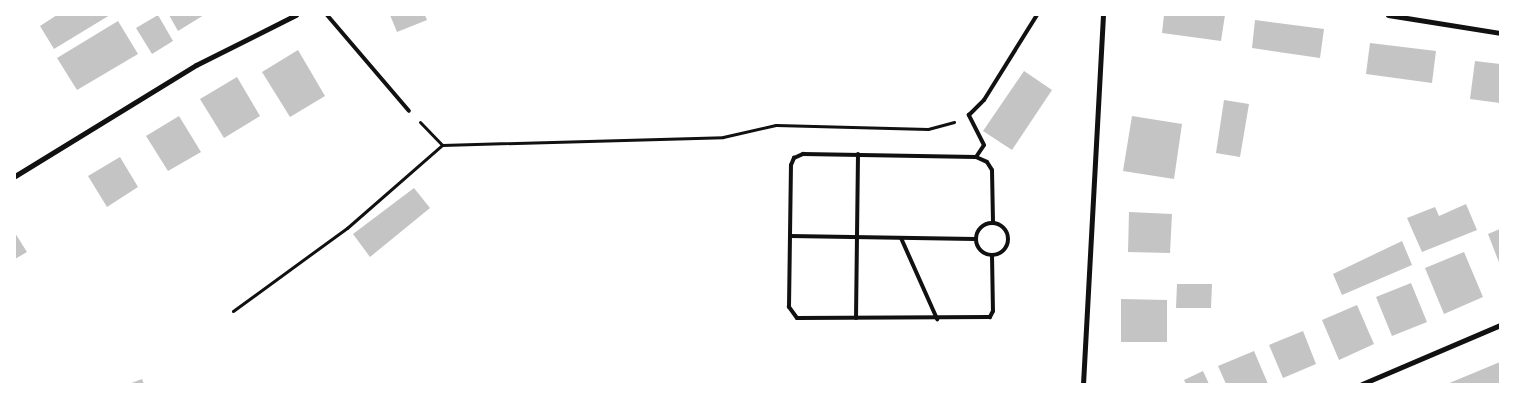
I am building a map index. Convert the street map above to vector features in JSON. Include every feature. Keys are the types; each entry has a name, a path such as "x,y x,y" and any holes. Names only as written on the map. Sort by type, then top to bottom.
{"street":[{"path":"15,176 196,65 296,15"},
{"path":"1083,384 1104,15"},
{"path":"1388,15 1500,33"},
{"path":"1362,384 1500,326"}],"lane":[{"path":"327,15 409,111"},
{"path":"976,157 984,145 969,115 984,100 1037,15"},
{"path":"992,255 993,311 990,317 797,318 791,314 791,164 794,158 803,154 976,157 987,162 992,170 993,223"},
{"path":"856,318 858,154"},
{"path":"993,223 1003,228 1008,240 1002,252 992,255 982,252 975,239 980,228 993,223"},
{"path":"790,236 975,239"},
{"path":"901,238 937,318"}],"path":[{"path":"409,111 442,145"},
{"path":"233,311 347,228 442,145 723,137 776,125 928,129 969,115"}],"building":[{"path":"57,15 110,15 54,49 40,26"},
{"path":"158,15 173,41 152,54 136,28"},
{"path":"169,15 204,15 178,31"},
{"path":"390,15 425,15 427,20 397,32"},
{"path":"1164,15 1225,15 1221,41 1162,33"},
{"path":"1255,20 1324,29 1320,58 1252,48"},
{"path":"118,21 138,54 77,90 57,58"},
{"path":"1370,43 1436,51 1432,83 1366,74"},
{"path":"298,50 325,96 290,117 262,72"},
{"path":"1475,61 1500,64 1500,103 1470,99"},
{"path":"1024,71 1052,90 1012,150 983,131"},
{"path":"237,77 260,116 224,138 200,99"},
{"path":"1224,100 1249,104 1240,157 1216,153"},
{"path":"179,116 201,152 168,171 146,136"},
{"path":"1132,116 1182,124 1174,179 1123,171"},
{"path":"120,157 138,187 107,207 88,176"},
{"path":"414,188 430,208 370,257 353,234"},
{"path":"1466,204 1477,230 1422,252 1407,218 1435,207 1439,216"},
{"path":"1129,212 1172,214 1170,253 1128,252"},
{"path":"1500,229 1500,265 1488,234"},
{"path":"15,233 27,252 15,259"},
{"path":"1402,241 1412,265 1342,295 1333,274"},
{"path":"1464,252 1483,297 1444,314 1425,268"},
{"path":"1411,283 1427,322 1392,336 1376,297"},
{"path":"1177,284 1212,284 1211,308 1176,308"},
{"path":"1121,299 1167,300 1167,342 1121,342"},
{"path":"1357,305 1374,344 1339,360 1322,320"},
{"path":"1303,331 1316,364 1283,378 1269,345"},
{"path":"1254,351 1268,384 1226,384 1218,366"},
{"path":"1500,362 1500,384 1447,384"},
{"path":"1203,371 1209,384 1186,384 1184,380"},
{"path":"142,379 144,384 129,384"}]}
